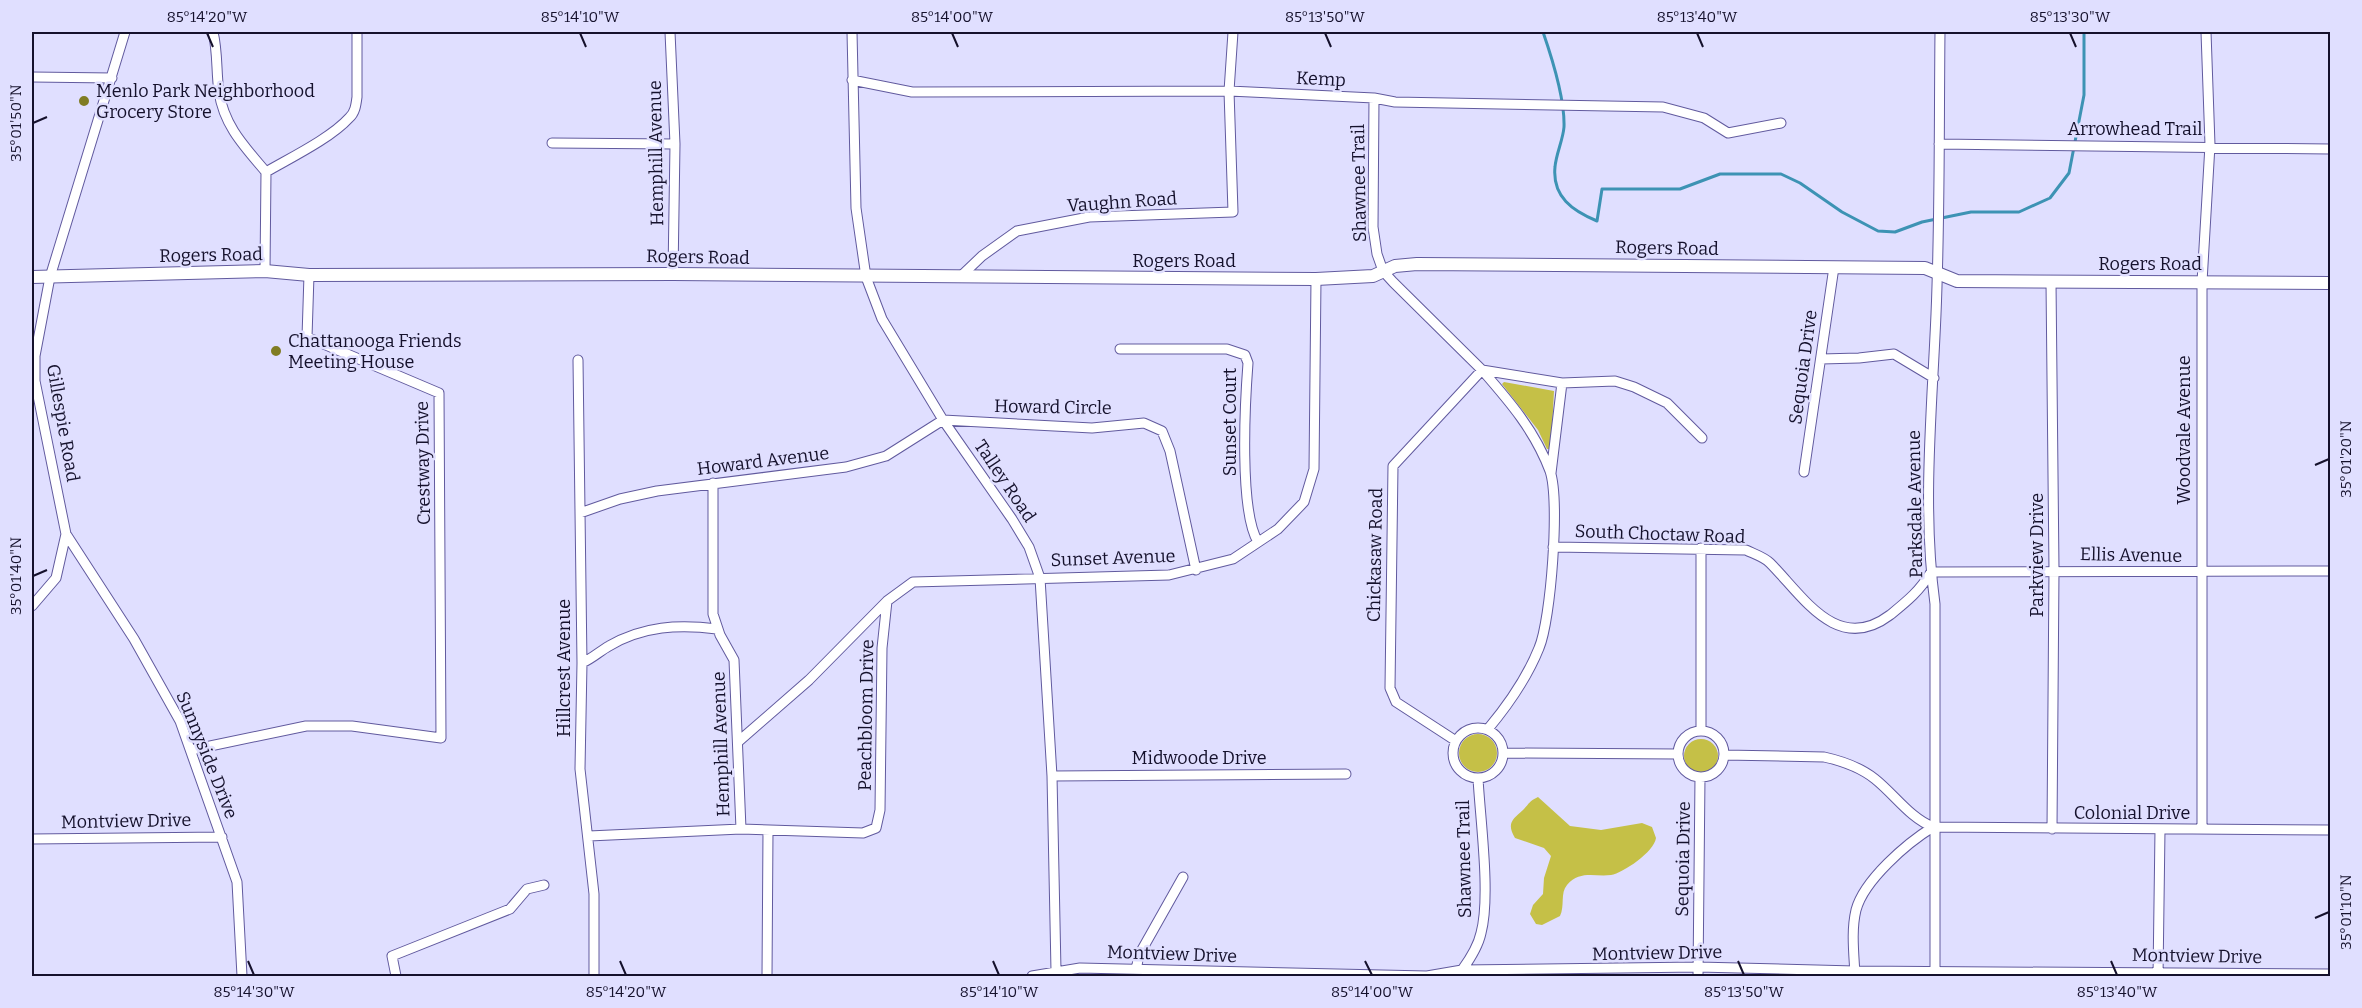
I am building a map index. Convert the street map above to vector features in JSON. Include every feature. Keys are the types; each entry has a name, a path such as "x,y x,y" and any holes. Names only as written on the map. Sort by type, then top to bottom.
{"street":[{"path":"213,32 217,49 219,92 225,115 235,137 266,172 265,271"},
{"path":"266,172 309,147 349,118 356,108 357,32"},
{"name":"Hemphill Avenue","path":"670,32 675,144 673,274"},
{"name":"Talley Road","path":"852,32 856,208 866,277 882,319 943,420 1012,519 1029,547 1040,578 1052,776 1055,974"},
{"path":"1229,91 1233,32"},
{"name":"Parksdale Avenue","path":"1935,974 1933,827 1935,604 1931,572 1930,423 1938,274 1940,32"},
{"name":"Woodvale Avenue","path":"2202,829 2200,573 2202,282 2210,145 2206,32"},
{"name":"Gillespie Road","path":"32,606 56,578 66,534 35,381 35,356 50,277 112,78 121,34"},
{"path":"32,78 112,78"},
{"name":"Kemp","path":"852,80 912,92 1229,91 1374,98 1395,102 1663,107 1704,118 1728,133 1782,123"},
{"name":"Vaughn Road","path":"959,278 982,256 1017,231 1089,217 1233,212 1229,91"},
{"name":"Shawnee Trail","path":"1374,98 1373,227 1377,254 1383,271 1482,370 1524,419 1536,438 1551,474"},
{"path":"552,143 675,144"},
{"name":"Arrowhead Trail","path":"1939,144 2210,145 2331,149"},
{"name":"Rogers Road","path":"32,277 265,271 309,275 673,274 1316,279 1373,276 1395,266 1418,264 1925,268 1957,281 2331,283"},
{"name":"Sequoia Drive","path":"1804,472 1834,267"},
{"name":"Crestway Drive","path":"191,750 306,726 352,726 441,738 439,393 307,337 309,275"},
{"name":"Sunset Avenue","path":"739,741 809,680 887,601 913,582 1127,578 1196,570 1233,559 1278,529 1304,502 1314,469 1316,279"},
{"name":"Parkview Drive","path":"2051,282 2054,570 2052,829"},
{"name":"Sunset Court","path":"1120,349 1227,349 1245,355 1248,363 1246,474 1253,528 1258,542"},
{"path":"1821,359 1894,354 1934,378"},
{"name":"Hillcrest Avenue","path":"578,360 582,663 580,770 594,894 594,976"},
{"path":"1482,370 1562,383 1615,381 1634,387 1667,403 1702,438"},
{"name":"Chickasaw Road","path":"1456,741 1396,702 1390,688 1393,466 1482,370"},
{"name":"Shawnee Trail","path":"1488,729 1521,684 1540,647 1553,547 1551,474 1562,383"},
{"name":"Howard Avenue","path":"580,513 620,499 713,483 846,467 886,456 943,420"},
{"name":"Howard Circle","path":"943,420 1092,428 1144,423 1162,431 1170,451 1196,570"},
{"name":"Hemphill Avenue","path":"713,483 713,614 717,629 735,660 741,829"},
{"name":"Sunnyside Drive","path":"66,534 166,693 191,750 237,882 242,976"},
{"name":"South Choctaw Road","path":"1553,547 1746,550 1768,561 1802,601 1830,622 1853,628 1877,625 1921,589 1931,572"},
{"path":"1701,548 1701,731"},
{"name":"Ellis Avenue","path":"1931,572 2054,570 2200,573 2331,572"},
{"name":"Peachbloom Drive","path":"768,831 863,833 876,828 880,810 882,648 887,601"},
{"path":"582,663 609,646 648,629 676,626 717,629"},
{"path":"1456,741 1472,729 1488,729 1497,736 1503,753 1678,754 1681,742 1689,734 1701,731 1713,735 1722,744 1724,755 1824,757 1840,760 1875,779 1921,822 1933,827"},
{"name":"Shawnee Trail","path":"1456,741 1453,753 1455,762 1461,771 1478,778 1495,771 1503,753"},
{"name":"Sequoia Drive","path":"1678,754 1682,768 1690,775 1700,777 1711,775 1721,765 1724,755"},
{"name":"Midwoode Drive","path":"1052,776 1346,774"},
{"name":"Sequoia Drive","path":"1698,972 1700,777"},
{"name":"Shawnee Trail","path":"1462,970 1473,953 1482,932 1484,898 1478,778"},
{"path":"1855,974 1853,931 1861,896 1871,882 1918,836 1933,827"},
{"name":"Colonial Drive","path":"1933,827 2331,830"},
{"path":"589,836 741,829 768,831 767,976"},
{"path":"2158,974 2160,830"},
{"name":"Montview Drive","path":"32,839 222,837"},
{"path":"1136,970 1139,955 1183,878"},
{"path":"396,976 392,956 502,910 510,909 527,890 544,885"},
{"name":"Montview Drive","path":"1055,974 1080,968 1190,974 1358,976 1426,976 1462,970 1543,974 1698,972 2331,974"},
{"path":"1032,976 1055,974"}],"shaded area":[{"path":"1504,382 1554,391 1551,449 1547,449 1538,430 1502,384"},
{"path":"1478,734 1491,740 1497,753 1491,766 1478,772 1465,766 1459,753 1465,740"},
{"path":"1701,739 1713,744 1718,756 1713,768 1701,773 1689,768 1684,756 1689,744"},
{"path":"1538,797 1570,826 1601,830 1642,823 1652,827 1656,838 1654,844 1644,855 1623,870 1611,875 1588,875 1572,880 1565,888 1560,916 1542,925 1536,924 1530,914 1533,905 1543,894 1544,878 1551,856 1544,848 1515,838 1511,829 1514,819"}],"waterway":[{"path":"1543,32 1557,79 1564,116 1555,178 1561,195 1580,213 1597,221 1602,189 1680,189 1720,174 1781,174 1800,183 1842,212 1878,231 1895,232 1922,222 1971,212 2019,212 2050,198 2069,173 2084,95 2084,32"}],"place":[{"name":"Menlo Park Neighborhood Grocery Store","path":"84,101"},
{"name":"Chattanooga Friends Meeting House","path":"276,351"}]}
